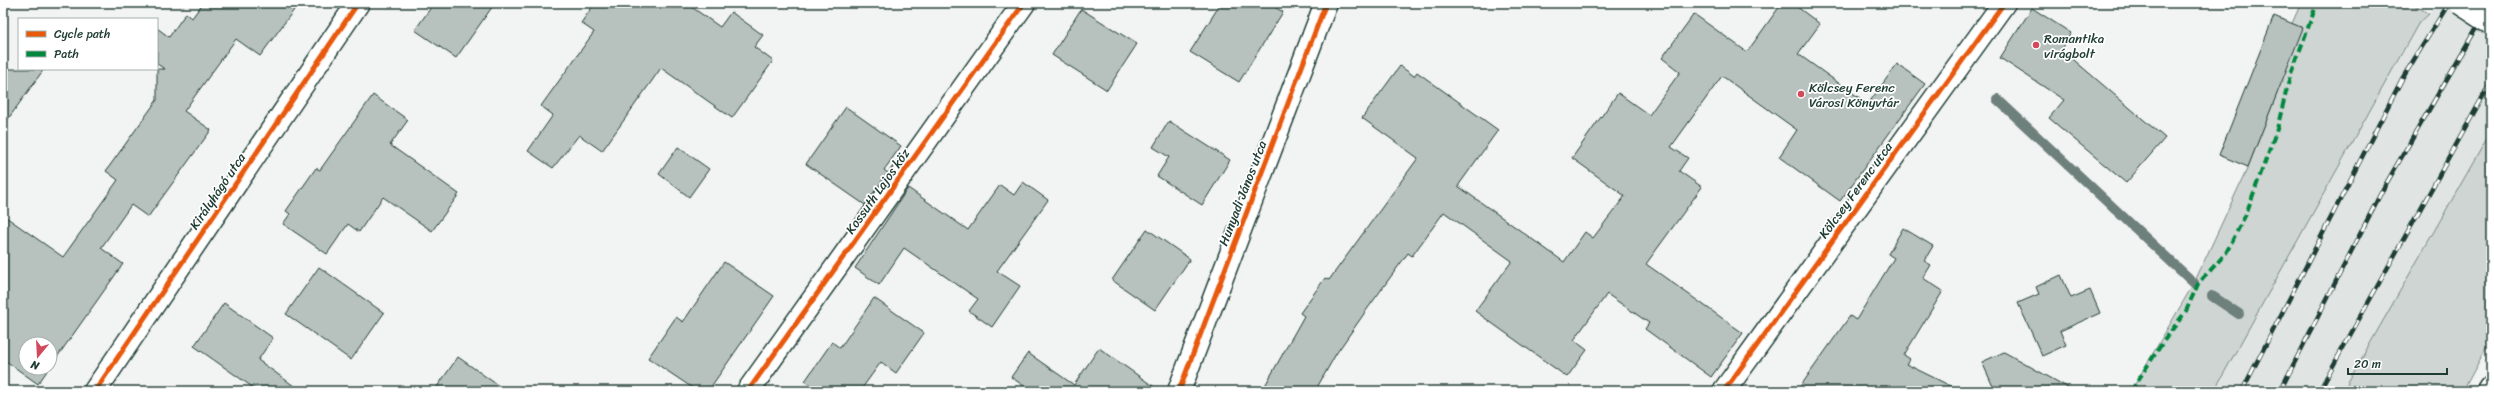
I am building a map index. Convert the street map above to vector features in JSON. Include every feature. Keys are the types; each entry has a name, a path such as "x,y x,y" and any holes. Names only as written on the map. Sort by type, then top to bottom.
{"street":[{"name":"Királyhágó utca","path":"95,391 358,3"},
{"name":"Kossuth Lajos köz","path":"748,391 1024,3"},
{"name":"Hunyadi János utca","path":"1179,391 1326,3"},
{"name":"Kölcsey Ferenc utca","path":"1724,391 2004,3"},
{"path":"2460,3 2491,23"}],"shaded area":[{"path":"2301,3 2412,3 2429,14 2418,24 2214,391 2131,391 2194,283 2248,167 2277,93 2290,28"},
{"path":"2435,3 2491,3 2490,133 2343,391 2214,391 2418,24 2429,14"},
{"path":"2490,55 2491,339 2463,391 2343,391 2490,133"}],"building":[{"path":"203,3 299,3 260,56 236,39 184,111 211,130 148,217 131,205 101,248 123,264 58,356 58,336 18,336 18,370 3,359 3,215 63,257 118,180 106,171 157,100 157,70 165,69 158,65 158,29 169,37 186,13 192,18"},
{"path":"434,3 495,3 456,58 415,30"},
{"path":"595,3 686,3 720,27 731,12 763,35 754,47 773,61 732,118 661,68 602,151 579,135 553,168 528,151 553,115 541,106 594,32 581,23"},
{"path":"1221,3 1268,3 1283,12 1239,82 1190,52"},
{"path":"1782,3 1792,3 1820,24 1798,54 1868,104 1897,64 1925,84 1840,201 1779,157 1797,130 1722,76 1671,147 1688,158 1679,171 1702,187 1646,264 1743,333 1711,377 1645,329 1649,323 1607,294 1574,340 1587,350 1567,377 1475,311 1512,261 1444,212 1412,256 1408,253 1368,308 1336,354 1315,391 1262,391 1304,316 1300,313 1325,278 1329,280 1418,158 1362,118 1400,66 1414,76 1417,72 1498,130 1458,186 1564,262 1585,232 1593,238 1625,196 1572,158 1618,93 1649,115 1680,72 1662,58 1694,14 1747,52"},
{"path":"2032,8 2071,33 2061,49 2165,138 2126,183 2049,118 2064,100 2000,58"},
{"path":"1081,9 1137,44 1107,90 1052,55"},
{"path":"2274,16 2303,28 2248,167 2219,155"},
{"path":"3,69 43,70 3,126"},
{"path":"373,95 408,120 390,145 459,194 432,231 383,197 359,232 348,224 327,254 283,224 290,214 286,211 316,168 320,170"},
{"path":"846,107 901,146 884,170 888,173 865,205 806,164"},
{"path":"1169,121 1230,160 1202,205 1157,176 1169,157 1153,147"},
{"path":"678,147 709,169 689,197 659,174"},
{"path":"1023,182 1048,200 997,271 1020,286 992,327 969,311 978,299 904,248 879,285 855,268 908,188 968,230 1000,185 1014,195"},
{"path":"1903,228 1933,246 1924,261 1931,265 1923,278 1943,291 1904,355 1910,359 1906,364 1961,391 1797,391 1850,316 1856,320 1894,258 1888,254"},
{"path":"1147,229 1190,259 1155,310 1112,280"},
{"path":"724,262 774,296 708,391 697,391 648,358 676,317 683,322"},
{"path":"319,267 384,313 351,360 286,314"},
{"path":"2061,275 2071,298 2090,290 2100,313 2060,331 2066,345 2042,356 2018,303 2039,294 2036,287"},
{"path":"874,298 924,333 896,373 881,362 860,391 819,391 805,381 832,342 840,348"},
{"path":"224,303 273,338 258,360 301,391 258,391 194,346"},
{"path":"1099,348 1160,391 1031,391 1011,377 1028,353 1074,385"},
{"path":"2004,352 2074,391 1995,391 1982,362"},
{"path":"458,357 506,391 434,391"},
{"path":"27,376 44,376 38,384"}],"waterway":[{"path":"1997,99 2194,283"},
{"path":"2212,296 2239,314"}],"railway":[{"path":"2242,391 2402,79 2449,3"},
{"path":"2280,391 2383,189 2491,3"},
{"path":"2319,391 2491,82"}],"marked path":[{"path":"2131,391 2163,342 2186,311 2198,284 2226,253 2246,214 2277,129 2289,80 2317,3"}],"cycle path":[{"path":"95,391 358,3"},
{"path":"748,391 1024,3"},
{"path":"1179,391 1326,3"},
{"path":"1724,391 2004,3"}],"place":[{"name":"Romantika virágbolt","path":"2036,45"},
{"name":"Kölcsey Ferenc Városi Könyvtár","path":"1801,94"}]}
